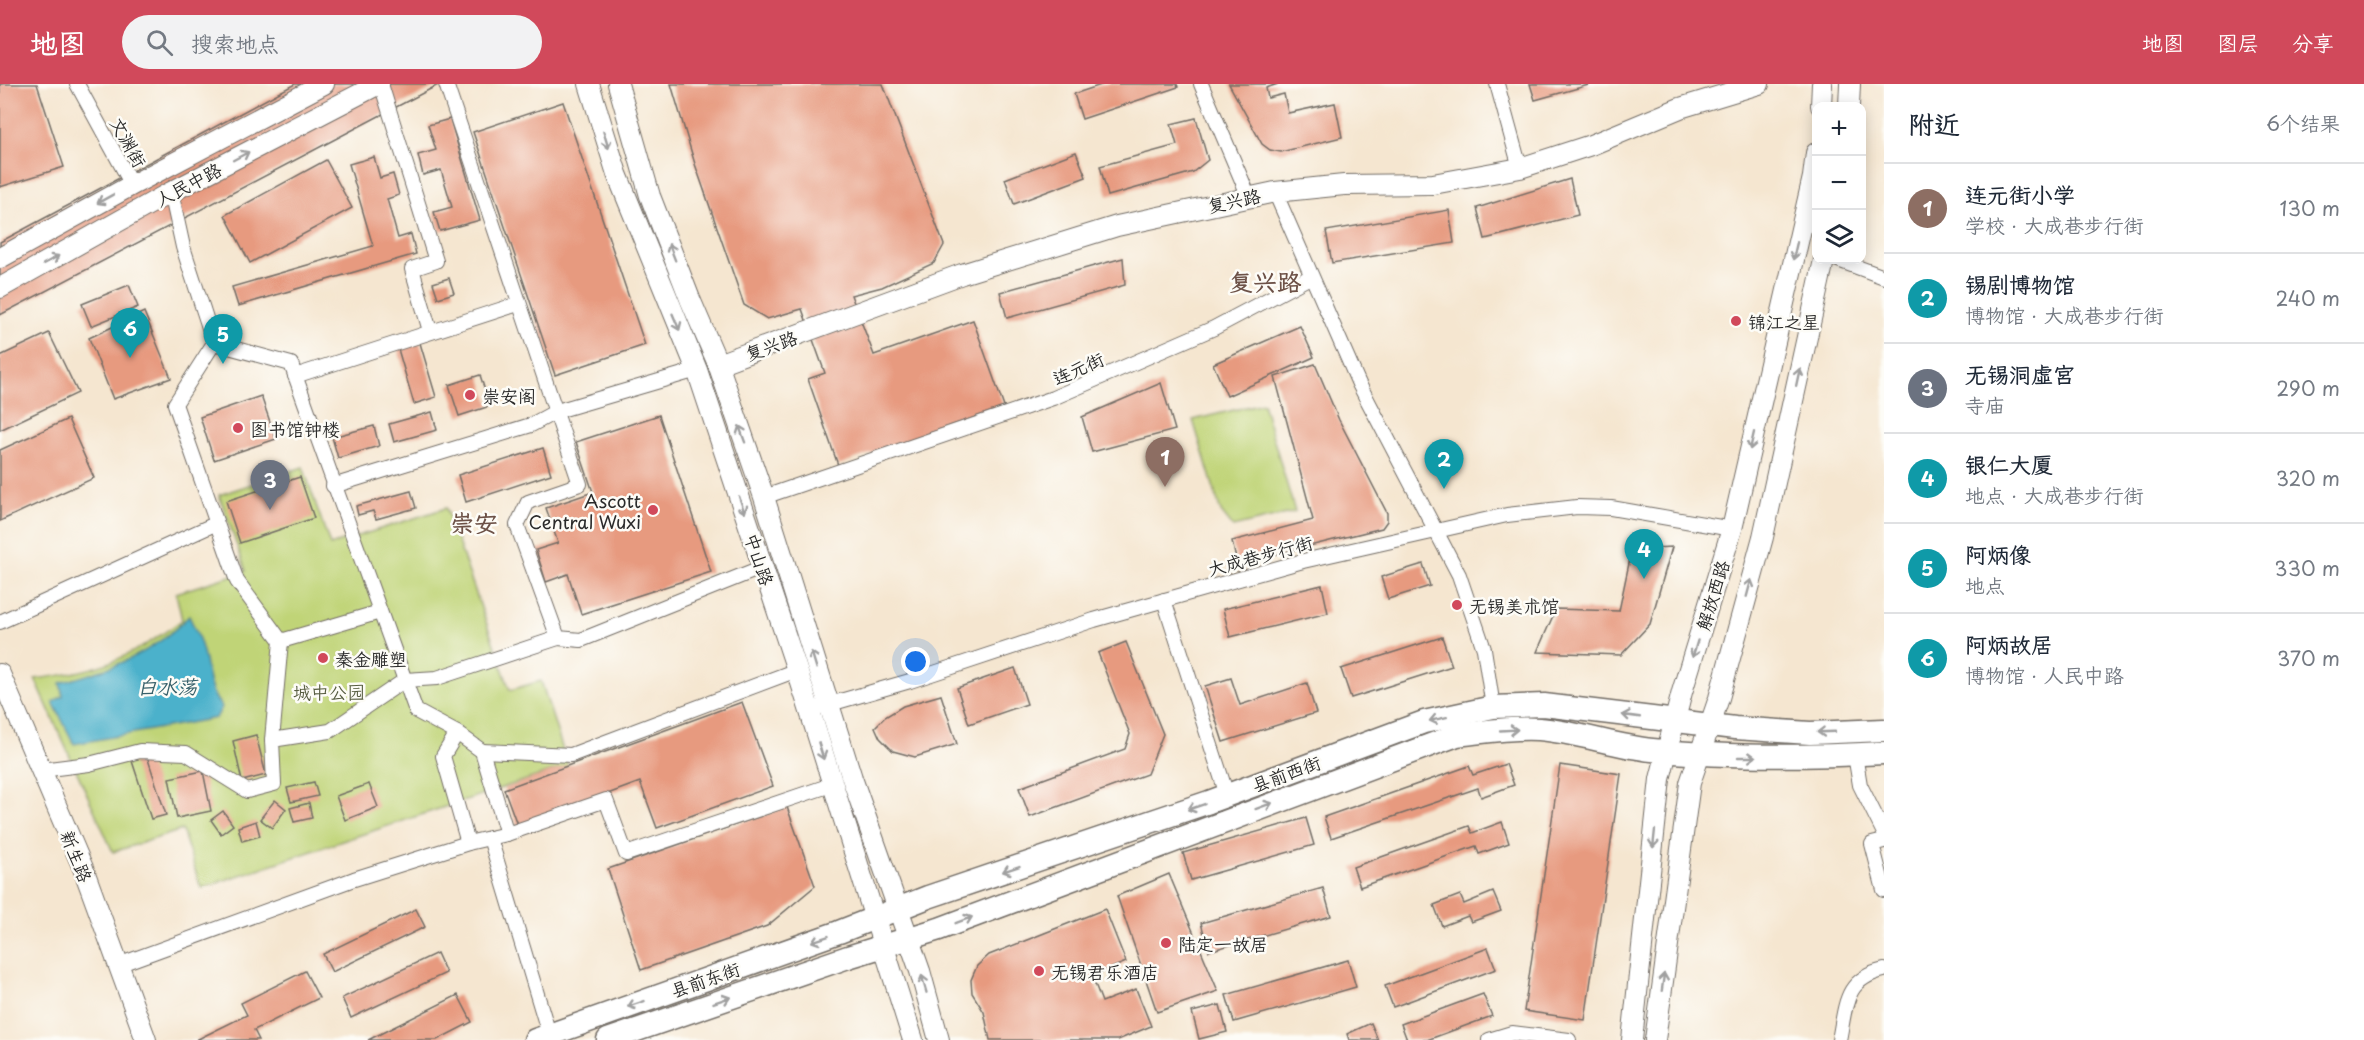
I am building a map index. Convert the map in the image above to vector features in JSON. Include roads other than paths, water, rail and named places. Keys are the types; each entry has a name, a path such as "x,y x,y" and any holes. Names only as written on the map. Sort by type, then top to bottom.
{"main road":[{"name":"人民中路","path":"0,258 132,185 324,84"},
{"name":"人民中路","path":"0,288 171,192 380,84"},
{"name":"中山路","path":"589,84 617,174 697,370 797,670 831,785 913,1040"},
{"name":"中山路","path":"618,84 650,196 718,364 764,497 828,703 909,939 939,1040"},
{"name":"复兴路","path":"718,364 1006,261 1117,226 1275,192 1344,185 1433,184 1520,168 1591,145 1680,108 1759,84"},
{"path":"1821,102 1822,84"},
{"path":"1849,102 1850,84"},
{"name":"解放西路","path":"1632,1040 1660,779 1732,529 1814,177 1816,156"},
{"name":"解放西路","path":"1656,1040 1690,783 1710,725 1762,537 1823,264"},
{"name":"新生路","path":"0,674 83,868 147,1040"},
{"name":"县前西街","path":"874,918 1227,795 1424,722 1493,707 1544,705 1710,725 1810,733 1884,730"},
{"name":"县前西街","path":"909,939 1457,735 1510,729 1540,729 1668,752 1792,757 1884,753"},
{"name":"县前东街","path":"542,1037 874,918"},
{"name":"县前东街","path":"608,1040 631,1036 883,946 909,939"}],"street":[{"name":"文渊街","path":"78,84 132,185"},
{"path":"380,84 436,261 412,269 430,331"},
{"path":"446,84 580,484 528,502 517,525 558,638"},
{"path":"1201,84 1249,197"},
{"path":"1497,84 1520,168"},
{"path":"171,192 183,247 214,343"},
{"path":"1275,192 1310,277 1359,384 1459,574 1484,649 1493,707"},
{"path":"1849,264 1884,277"},
{"name":"连元街","path":"764,497 1053,398 1214,328 1310,277"},
{"path":"295,376 518,304"},
{"path":"214,343 291,364 333,486 416,711 457,733 482,751 571,754 797,670"},
{"path":"41,770 89,764 140,751 186,753 247,791 274,784 272,740 281,641 237,581 215,524 175,404 214,343"},
{"path":"333,486 531,425 557,411 697,370"},
{"name":"大成巷步行街","path":"809,710 910,681 1094,620 1303,561 1507,515 1577,507 1611,508 1732,529"},
{"path":"0,621 215,524"},
{"path":"272,740 330,731 405,680 437,678 558,638 581,640 763,567"},
{"path":"1164,600 1227,795"},
{"path":"281,641 380,612"},
{"path":"457,733 443,756 468,843"},
{"path":"482,751 507,834"},
{"path":"1855,755 1860,785 1884,833"},
{"path":"118,965 354,879 468,843 507,834 606,800 626,854 831,785"},
{"path":"490,838 542,1037"},
{"path":"1884,841 1872,844 1884,890"},
{"path":"1839,1040 1849,993 1858,980 1884,970"},
{"path":"1489,1040 1512,1033 1569,1040"}],"water":[{"name":"白水荡","path":"189,616 201,644 213,693 222,707 216,718 74,744 53,702 63,696 60,683 130,659 160,641"}],"place":[{"name":"锦江之星","path":"1736,321"},
{"name":"阿炳故居","path":"130,358"},
{"name":"阿炳像","path":"223,364"},
{"name":"崇安阁","path":"470,395"},
{"name":"图书馆钟楼","path":"238,428"},
{"name":"连元街小学","path":"1165,487"},
{"name":"锡剧博物馆","path":"1444,489"},
{"name":"无锡洞虚宫","path":"270,510"},
{"name":"Ascott Central Wuxi","path":"653,510"},
{"name":"银仁大厦","path":"1644,579"},
{"name":"无锡美术馆","path":"1457,605"},
{"name":"秦金雕塑","path":"323,658"},
{"name":"陆定一故居","path":"1166,943"},
{"name":"无锡君乐酒店","path":"1039,971"}],"district":[{"name":"复兴路","path":"1265,281"},
{"name":"崇安","path":"474,522"}],"park label":[{"name":"城中公园","path":"329,691"}]}
